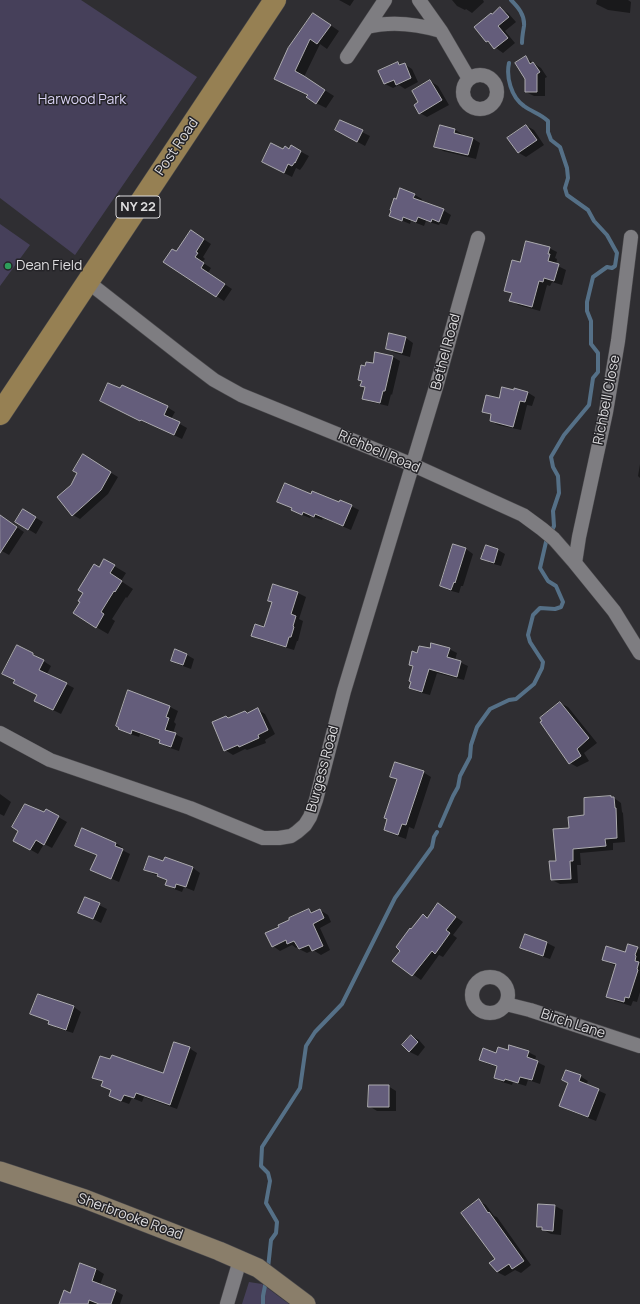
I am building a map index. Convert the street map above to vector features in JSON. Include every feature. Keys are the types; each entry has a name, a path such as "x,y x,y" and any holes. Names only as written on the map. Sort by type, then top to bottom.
{"main road":[{"name":"Post Road","path":"0,414 275,0"}],"street":[{"path":"347,57 385,0"},
{"path":"419,0 469,79"},
{"path":"367,27 388,23 430,28 440,31"},
{"name":"Richbell Close","path":"575,563 579,537 606,412 618,341 632,237"},
{"name":"Bethel Road","path":"412,465 437,384 478,238"},
{"name":"Richbell Road","path":"88,282 214,380 241,395 412,465 523,515 542,528 554,539 575,563 614,611 640,653"},
{"name":"Burgess Road","path":"0,733 50,760 190,808 263,838 291,836 305,825 310,817 316,800 344,691 412,465"},
{"name":"Birch Lane","path":"506,1004 530,1010 640,1046"},
{"name":"Sherbrooke Road","path":"0,1172 86,1200 240,1260 265,1274 306,1304"},
{"path":"228,1304 240,1260"}],"green space":[{"name":"Harwood Park","path":"0,0 81,0 197,77 75,255 0,198"},
{"name":"Dean Field","path":"0,224 30,245 0,286"},
{"path":"249,1282 262,1284 289,1304 242,1304"}],"building":[{"path":"500,7 509,17 498,26 508,38 494,49 488,41 486,42 474,27"},
{"path":"313,13 331,25 317,44 310,39 295,71 325,90 316,104 306,97 308,95 274,79 288,48"},
{"path":"526,56 530,64 533,62 540,72 537,74 537,92 525,92 525,79 515,63"},
{"path":"398,62 399,65 405,63 411,78 396,85 394,80 384,84 378,71"},
{"path":"430,80 442,100 419,114 414,105 418,102 412,91"},
{"path":"340,120 363,130 357,142 335,130"},
{"path":"440,125 455,129 454,133 473,138 468,155 434,147"},
{"path":"526,125 537,140 518,153 507,138"},
{"path":"271,143 283,149 285,146 289,149 291,145 301,151 295,163 292,166 288,164 284,173 262,162"},
{"path":"400,188 415,194 413,198 444,209 439,222 432,219 431,222 418,217 416,222 403,217 402,221 389,216 394,198 396,199"},
{"path":"191,230 204,239 196,252 198,253 195,257 204,263 201,268 225,284 216,297 163,262 172,249 176,251"},
{"path":"526,241 550,247 548,261 559,264 554,281 544,278 543,282 539,281 532,307 509,301 512,293 504,291 512,260 520,262"},
{"path":"389,333 406,337 402,353 386,349"},
{"path":"375,352 393,356 385,391 383,391 380,403 362,399 365,387 360,386 362,381 358,380 361,365 365,366 366,362 373,363"},
{"path":"108,383 120,388 122,385 168,406 164,415 180,422 174,435 141,420 140,421 100,401"},
{"path":"502,387 514,390 514,388 528,392 525,402 520,401 513,427 490,421 491,414 482,412 486,395 499,398"},
{"path":"83,454 111,472 101,490 72,516 57,497 71,485 77,473 73,471"},
{"path":"285,483 311,494 312,491 339,502 340,500 352,505 343,526 315,514 314,517 303,512 302,515 291,510 292,508 277,502"},
{"path":"23,509 36,517 28,530 15,522"},
{"path":"0,515 17,527 0,553"},
{"path":"453,544 466,548 455,583 454,582 451,590 440,586"},
{"path":"486,545 498,549 494,563 481,559"},
{"path":"104,559 115,565 110,573 122,581 101,612 104,614 96,628 73,613 80,602 78,601 83,593 78,590 94,564 99,567"},
{"path":"273,584 298,592 291,614 296,616 294,627 286,647 251,636 255,624 264,627 272,602 268,601"},
{"path":"431,643 450,648 447,657 461,661 457,677 429,669 422,692 409,688 411,682 409,681 413,666 409,665 412,651 417,653 419,646 430,648"},
{"path":"17,645 44,660 39,670 67,683 53,710 34,701 37,695 13,683 15,680 2,674"},
{"path":"175,649 187,654 183,665 171,661"},
{"path":"128,690 170,706 166,717 169,718 165,730 176,733 171,747 159,743 160,740 132,730 131,734 118,729 119,728 116,726"},
{"path":"560,702 589,738 577,749 581,756 569,764 540,722 542,721 540,718"},
{"path":"258,708 268,730 258,735 259,738 239,747 238,745 224,751 212,722 226,716 228,718 245,711 247,713"},
{"path":"395,762 424,771 406,825 402,824 398,835 384,830 387,819 384,818 397,779 390,777"},
{"path":"614,797 616,808 617,838 605,839 606,846 573,849 573,861 570,861 571,879 551,880 549,861 556,861 553,829 569,828 568,817 584,815 584,798"},
{"path":"25,804 44,812 46,809 59,816 44,845 36,840 30,850 13,841 18,831 12,827"},
{"path":"82,828 116,843 115,846 123,849 111,879 90,870 97,855 75,846"},
{"path":"149,856 163,861 165,857 193,867 186,887 176,884 175,888 165,885 167,880 157,876 158,874 144,870"},
{"path":"85,897 100,903 93,919 78,913"},
{"path":"438,903 456,917 446,930 450,933 435,954 432,951 412,976 392,961 400,951 396,947 423,914 427,918"},
{"path":"309,909 311,913 320,909 324,918 313,924 323,946 312,951 309,945 299,949 294,941 287,944 286,940 272,947 265,933 279,927 278,925 289,920 289,918"},
{"path":"525,934 547,942 543,956 520,948"},
{"path":"628,944 638,947 635,955 635,961 639,962 629,998 625,997 624,1002 606,997 616,964 602,960 606,946 625,952"},
{"path":"38,994 74,1006 66,1030 48,1024 49,1021 30,1014"},
{"path":"411,1035 418,1042 409,1052 402,1045"},
{"path":"174,1042 190,1047 170,1105 136,1093 134,1098 124,1095 121,1101 109,1096 111,1090 101,1086 103,1081 92,1078 100,1056 110,1059 112,1055 163,1073"},
{"path":"509,1045 529,1051 527,1057 538,1061 532,1080 520,1077 518,1083 505,1079 504,1081 494,1078 497,1066 479,1060 483,1048 496,1053 498,1047 508,1050"},
{"path":"566,1070 581,1075 579,1081 599,1089 588,1117 559,1106 568,1083 562,1080"},
{"path":"369,1085 389,1085 389,1107 368,1107"},
{"path":"479,1199 524,1261 512,1269 509,1264 497,1272 489,1263 495,1259 461,1213"},
{"path":"538,1204 555,1205 553,1231 542,1230 542,1227 537,1227"},
{"path":"80,1263 96,1269 92,1281 116,1290 111,1304 99,1304 89,1300 88,1304 59,1304 64,1290 70,1293"}],"waterway":[{"path":"511,0 518,8 523,18 524,26 522,43"},
{"path":"440,826 458,787 460,776 470,757 471,745 477,727 490,709 509,700 516,699 534,684 542,668 543,662 530,642 528,635 533,615 540,608 555,609 561,607 563,602 556,586 548,581 540,568 546,542 554,526 553,511 559,493 558,476 553,467 551,457 564,435 589,405 593,378 598,372 598,353 591,344 591,321 587,311 587,302 593,277 607,267 612,268 615,266 617,253 607,235 594,221 588,210 567,195 565,188 568,178 567,168 560,147 551,140 548,132 548,121 524,106 516,97 510,86 508,74 509,63"},
{"path":"268,1268 271,1240 276,1233 277,1222 266,1203 270,1181 268,1173 261,1166 262,1147 300,1088 306,1046 315,1032 342,1004 395,898 432,847 434,837 437,832"},
{"path":"263,1304 266,1281"}],"place":[{"name":"Dean Field","path":"8,266"}]}
